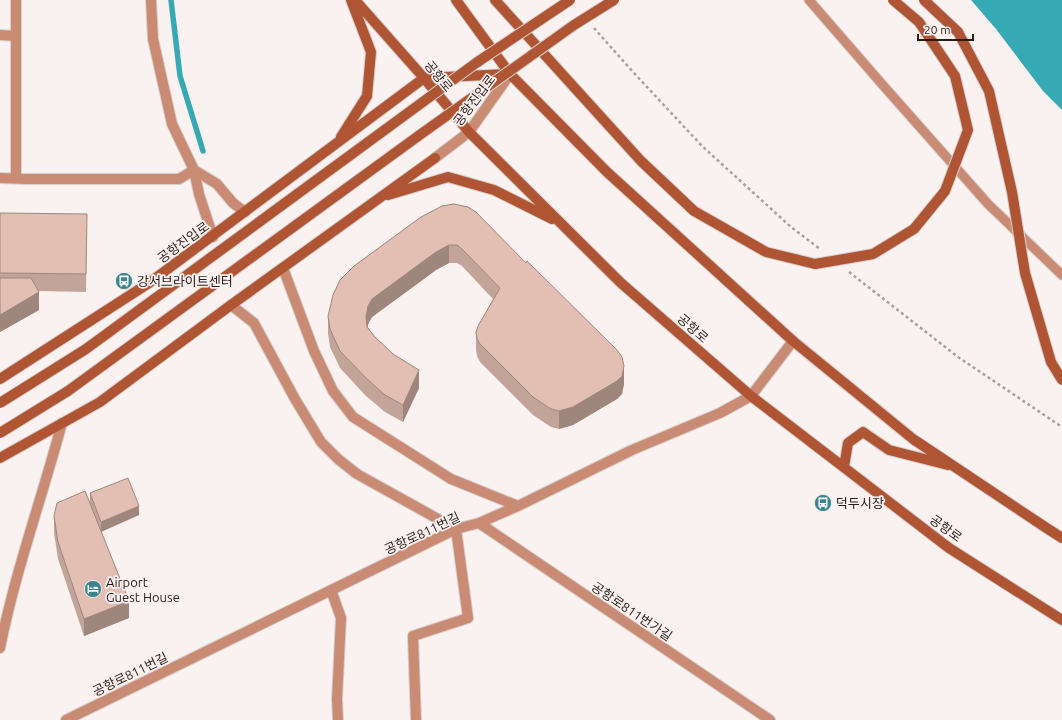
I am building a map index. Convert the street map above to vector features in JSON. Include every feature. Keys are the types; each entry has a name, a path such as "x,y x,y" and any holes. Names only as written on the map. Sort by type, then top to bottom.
{"main road":[{"path":"338,142 367,96 371,52 351,0"},
{"name":"공항로","path":"355,0 424,78 469,132 621,283 751,396 949,548 1062,620"},
{"path":"456,0 510,74 607,172 793,341 913,439 1062,538"},
{"path":"495,0 641,161 694,211 766,252 815,264 873,254 914,229 945,191 968,130 955,76 920,22 893,0"},
{"path":"0,403 86,349 470,68 570,0"},
{"path":"0,433 68,391 453,111 574,25 614,0"},
{"path":"924,0 958,32 989,91 1012,192 1025,273 1051,362 1062,380"},
{"name":"공항진입로","path":"0,379 149,283 213,237 424,78 510,74"},
{"name":"공항진입로","path":"0,458 100,402 230,305 435,158"},
{"path":"380,198 448,178 494,190 561,224"},
{"path":"844,467 848,443 862,432 889,450 955,467"}],"street":[{"path":"16,0 16,178"},
{"path":"150,0 153,39 172,124 194,170 198,194 213,237"},
{"path":"0,35 16,36"},
{"name":"공항진입로","path":"435,158 469,132 510,74"},
{"path":"0,178 179,179 194,170"},
{"path":"194,170 217,184 233,203 245,212"},
{"path":"283,268 314,351 333,391 353,417 451,479 518,506"},
{"path":"230,305 254,323 295,399 321,442 338,459 357,474 456,530 468,618 413,636 416,720"},
{"name":"공항로811번길","path":"66,720 456,530 479,523 518,506 632,450 720,413 751,396 793,341"},
{"path":"0,648 5,623 24,552 62,423"},
{"name":"공항로811번가길","path":"479,523 770,720"},
{"path":"331,590 341,618 337,700 338,720"}],"lane":[{"path":"809,0 988,204 1062,276"}],"path":[{"path":"591,24 633,72 702,146 791,227 822,251"},
{"path":"847,270 958,357 1062,427"}],"water":[{"path":"971,0 1062,0 1062,110 1043,91 996,29"}],"building":[{"path":"454,204 468,207 476,212 526,263 527,261 617,350 622,357 624,366 622,376 617,381 573,407 559,411 551,409 533,397 480,344 477,339 476,332 478,326 500,288 457,245 449,245 436,252 372,299 368,306 366,317 367,327 393,354 419,370 403,405 385,395 340,351 330,329 328,316 333,295 340,280 354,266 421,217 442,206"},
{"path":"0,213 87,214 86,274 0,273"},
{"path":"0,278 31,278 39,292 0,315"},
{"path":"128,478 139,506 101,522 90,493"},
{"name":"Airport Guest House","path":"85,491 129,601 84,619 58,542 54,516 57,503"}],"waterway":[{"path":"171,0 180,76 203,151"}],"place":[{"name":"강서브라이트센터","path":"124,281"},
{"name":"덕두시장","path":"823,503"},
{"name":"Airport Guest House","path":"93,589"}]}
